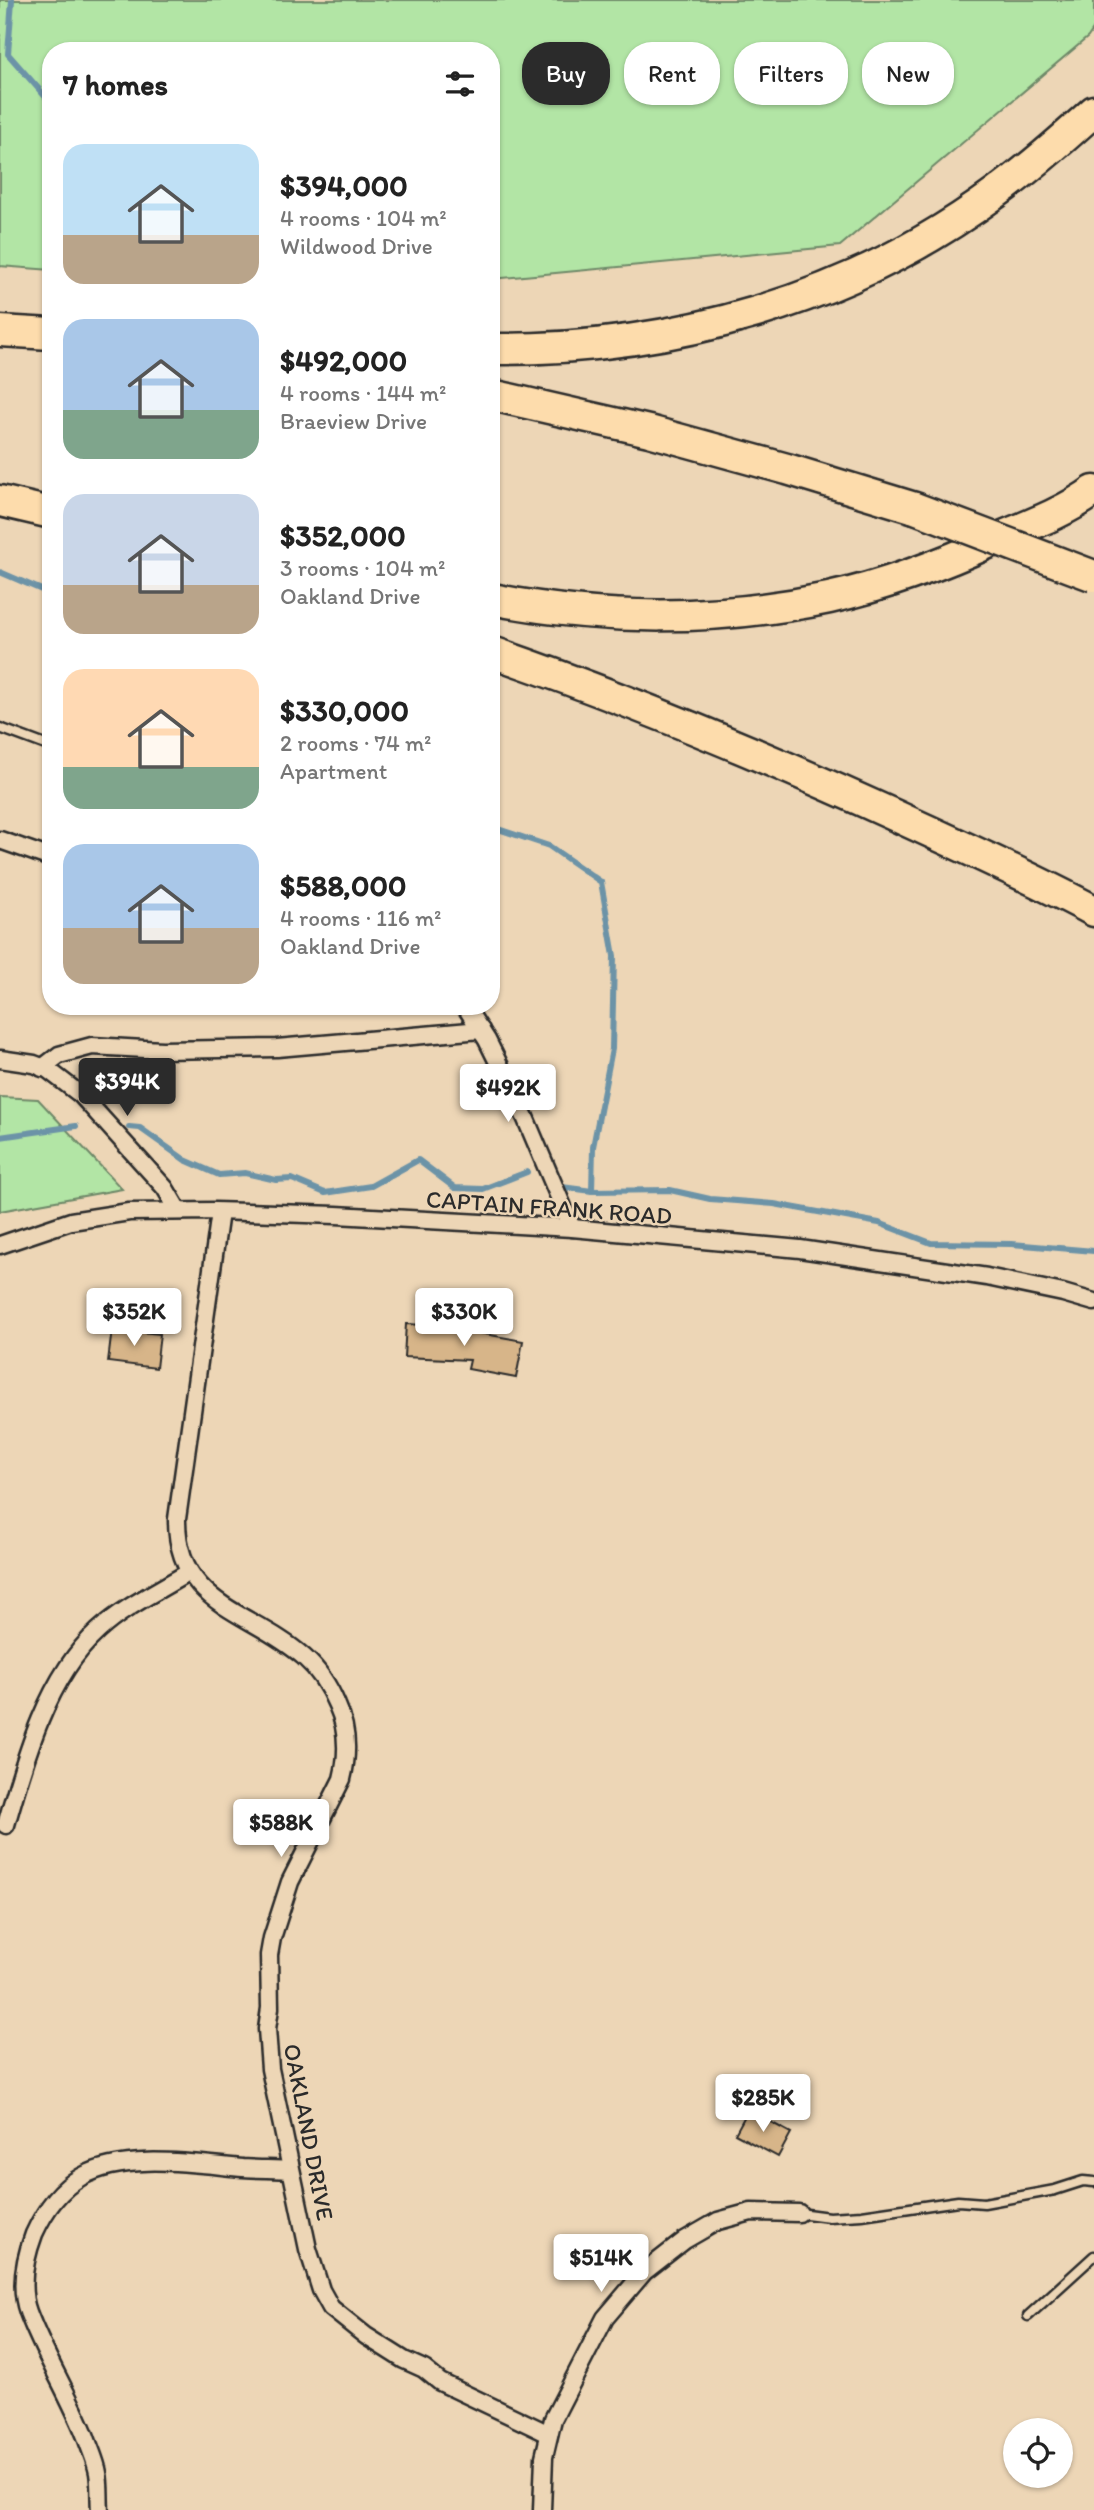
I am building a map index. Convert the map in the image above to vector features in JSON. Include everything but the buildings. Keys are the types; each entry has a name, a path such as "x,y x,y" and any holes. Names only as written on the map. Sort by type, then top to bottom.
{"highway":[{"path":"500,349 600,345 669,335 807,297 872,268 935,234 995,194 1052,149 1094,111"},
{"path":"0,331 42,333"},
{"path":"500,397 649,431 787,469 915,508 1094,576"},
{"path":"500,600 580,612 642,615 704,614 829,598 954,558 1076,505 1094,491"},
{"path":"0,501 42,511"},
{"path":"500,655 701,731 830,786 1094,911"}],"street":[{"path":"0,840 42,855"},
{"path":"471,1015 525,1117 572,1228"},
{"path":"42,1068 59,1055 92,1046 162,1050 277,1048 481,1030"},
{"path":"0,1059 34,1064 59,1077 81,1096 165,1188 178,1210"},
{"name":"CAPTAIN FRANK ROAD","path":"0,1245 71,1222 129,1212 178,1210 336,1215 572,1228 729,1241 912,1264 987,1277 1094,1302"},
{"name":"OAKLAND DRIVE","path":"220,1212 177,1519 177,1538 189,1572 217,1602 290,1645 317,1669 328,1682 345,1730 346,1762 342,1779 290,1882 277,1919 269,1955 270,2008 267,2029 270,2069 311,2259 321,2290 331,2308 366,2336 424,2369 440,2382 549,2434"},
{"path":"6,1825 18,1781 42,1718 65,1670 75,1656 97,1631 189,1572"},
{"path":"100,2510 97,2472 74,2406 27,2310 24,2292 26,2260 41,2221 67,2186 81,2177 110,2166 206,2164 291,2170"},
{"path":"542,2510 544,2457 553,2419 605,2318 645,2272 685,2240 718,2221 751,2212 799,2213"}],"lane":[{"path":"0,728 42,744"},
{"path":"799,2213 829,2217 958,2201 984,2203 1055,2190 1083,2180 1094,2182"},
{"path":"1028,2316 1094,2256"}],"green space":[{"path":"0,0 1094,0 1094,28 1088,37 840,246 500,278 500,42 42,42 42,269 0,266"},
{"path":"0,1097 38,1099 122,1189 0,1211"}],"waterway":[{"path":"12,0 8,54 42,93"},
{"path":"0,572 42,590"},
{"path":"500,830 549,846 601,882 614,956 612,1049 593,1147 592,1191"},
{"path":"0,1137 76,1126"},
{"path":"129,1127 140,1128 185,1160 219,1175 245,1173 276,1180 292,1179 325,1193 371,1186 418,1160 455,1188 483,1189 527,1172"},
{"path":"562,1187 592,1191 670,1190 710,1199 774,1204 879,1223 931,1243 1012,1244 1094,1251"}]}
